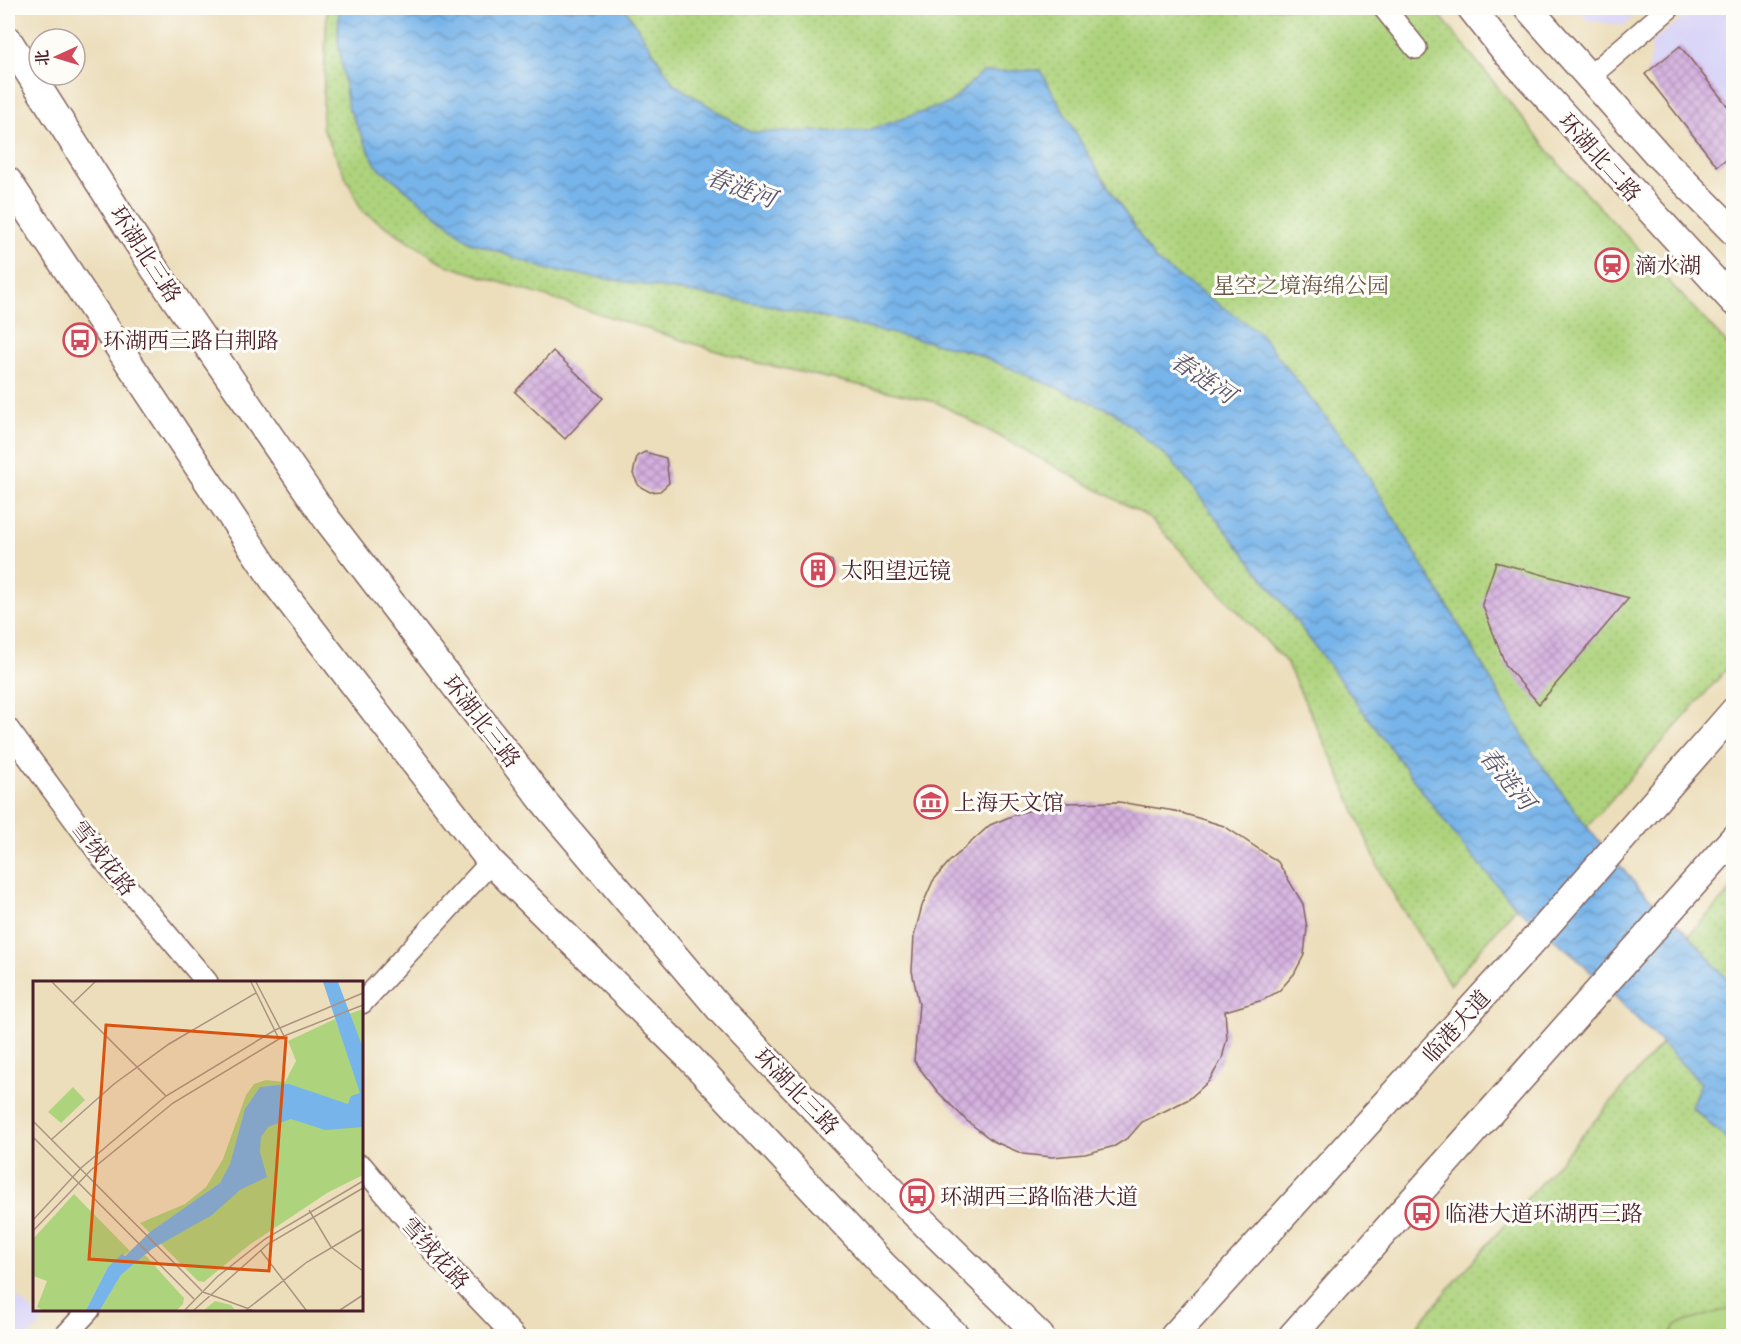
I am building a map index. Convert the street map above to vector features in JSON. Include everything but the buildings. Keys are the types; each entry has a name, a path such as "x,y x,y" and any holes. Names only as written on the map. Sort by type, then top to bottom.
{"main road":[{"name":"环湖北二路","path":"1471,8 1505,51 1734,302"},
{"name":"环湖北二路","path":"1528,8 1658,155 1734,232"},
{"name":"环湖北三路","path":"9,45 154,268 326,518 545,803 723,1013 909,1208 1040,1336"},
{"path":"8,181 275,582 491,862 688,1056 884,1266 956,1336"},
{"name":"临港大道","path":"1174,1336 1540,933 1734,711"},
{"path":"1292,1336 1734,838"}],"street":[{"path":"1384,8 1416,48"},
{"path":"1589,77 1669,8"},
{"name":"雪绒花路","path":"8,729 104,860 206,981"},
{"path":"363,1002 491,862"},
{"name":"雪绒花路","path":"363,1167 435,1253 514,1336"},
{"path":"65,1336 88,1311"}],"shaded area":[{"path":"1578,8 1644,8 1623,26 1587,20"},
{"path":"1697,8 1733,8 1733,169 1648,76 1652,41"},
{"path":"8,1289 44,1321 30,1336 8,1336"}],"green space":[{"name":"星空之境海绵公园","path":"327,8 1434,8 1560,165 1733,350 1733,662 1450,985 1382,876 1337,769 1286,662 1150,518 936,402 745,360 446,265 362,211 322,127"},
{"path":"1733,888 1733,986 1689,935"},
{"path":"1662,1043 1701,1083 1691,1107 1733,1145 1733,1336 1408,1336"},
{"path":"1733,1307 1733,1336 1669,1336 1676,1325"}],"water":[{"name":"春涟河","path":"339,8 625,8 674,84 750,132 865,131 950,103 982,72 1040,70 1095,166 1156,261 1259,332 1356,456 1455,618 1533,753 1588,828 1638,887 1689,935 1733,986 1733,1145 1691,1106 1701,1083 1577,958 1516,907 1460,842 1285,606 1171,460 1112,411 969,351 767,305 546,269 469,241 376,165 348,107 338,40"}],"place":[{"name":"滴水湖","path":"1612,265"},
{"name":"环湖西三路白荆路","path":"80,340"},
{"name":"太阳望远镜","path":"818,570"},
{"name":"上海天文馆","path":"931,802"},
{"name":"环湖西三路临港大道","path":"917,1196"},
{"name":"临港大道环湖西三路","path":"1422,1213"}]}
